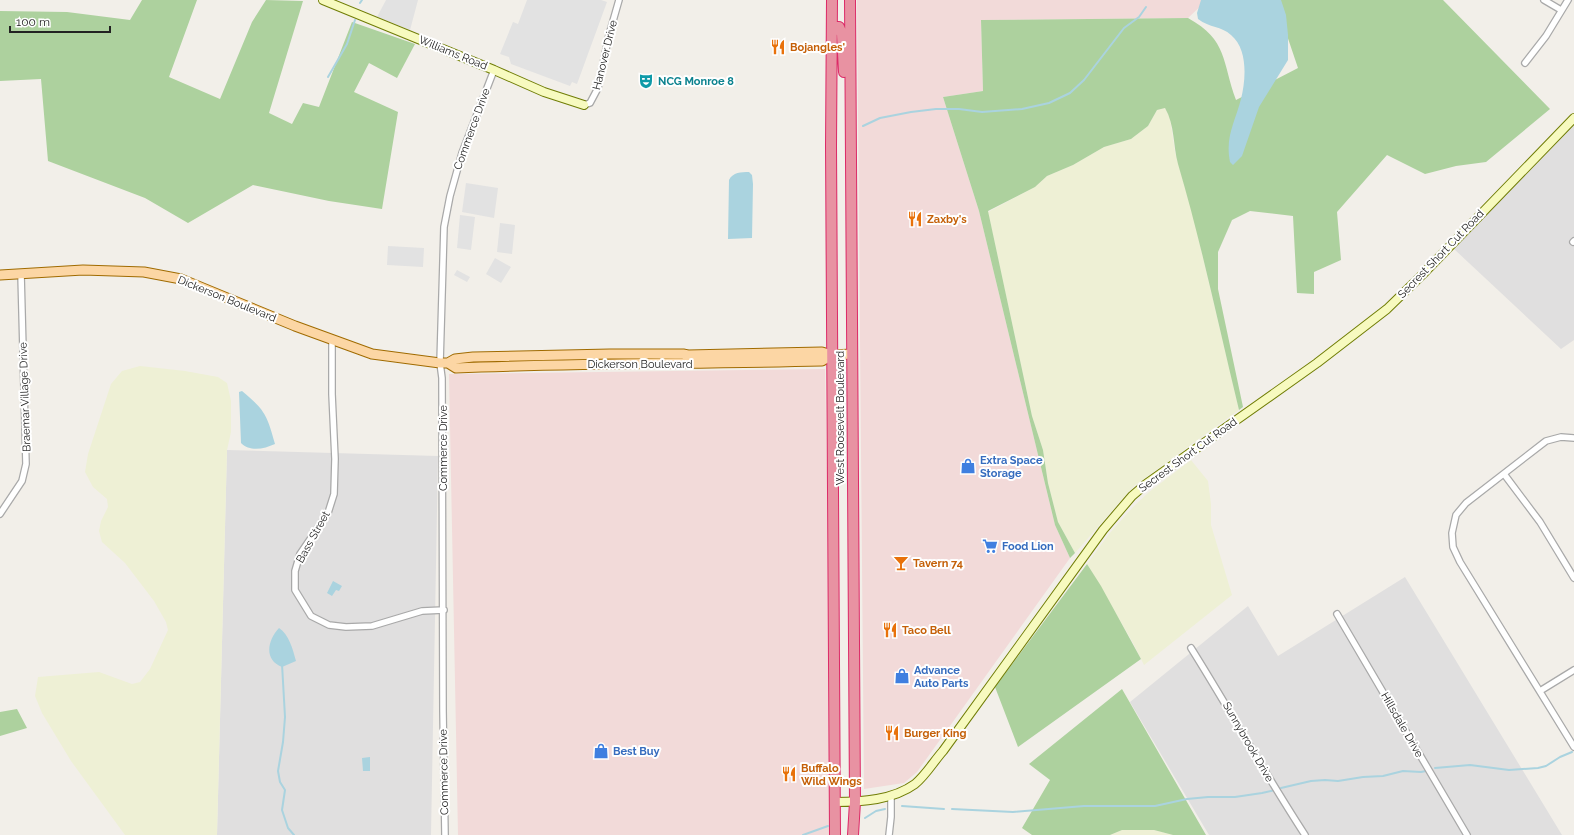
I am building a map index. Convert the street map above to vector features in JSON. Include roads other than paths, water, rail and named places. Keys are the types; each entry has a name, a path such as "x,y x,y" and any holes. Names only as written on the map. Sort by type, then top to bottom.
{"highway":[{"name":"West Roosevelt Boulevard","path":"832,0 831,151 835,835"},
{"name":"West Roosevelt Boulevard","path":"850,0 855,802 853,835"},
{"path":"832,27 839,27 842,34 845,82 850,119"}],"main road":[{"name":"Williams Road","path":"323,0 544,92 584,105"},
{"name":"Secrest Short Cut Road","path":"835,802 855,802 891,796 900,793 916,783 943,751 1103,530 1132,496 1146,484 1364,328 1428,269 1574,118"},
{"name":"Dickerson Boulevard","path":"0,275 83,270 144,272 181,279 288,324 372,354 444,363 456,368 822,361 832,355"},
{"name":"Dickerson Boulevard","path":"444,363 455,359 473,357 815,352 822,352 832,355 852,354"},
{"path":"646,364 654,361 684,359 688,355"}],"street":[{"name":"Hanover Drive","path":"584,105 590,103 594,99 598,88 609,35 619,0"},
{"path":"1544,0 1561,10"},
{"path":"1525,63 1546,36 1568,0"},
{"name":"Commerce Drive","path":"445,835 442,378 444,363 444,227 450,196 462,152 494,70"},
{"name":"Braemar Village Drive","path":"0,514 22,481 26,464 21,274"},
{"name":"Bass Street","path":"332,340 332,394 335,460 334,494 328,512 300,554 295,570 295,590 311,616 329,625 346,627 372,626 422,611 444,610"},
{"path":"1574,438 1561,437 1546,441 1466,503 1456,515 1452,533 1453,547 1460,562 1574,747"},
{"path":"1504,474 1540,522 1574,578"},
{"name":"Hillsdale Drive","path":"1337,614 1467,835"},
{"name":"Sunnybrook Drive","path":"1191,648 1221,696 1252,751 1305,835"},
{"path":"1540,691 1574,670"},
{"path":"890,835 891,796"}],"water":[{"path":"1201,0 1281,0 1286,15 1288,60 1259,107 1242,156 1233,165 1230,162 1229,145 1231,130 1243,91 1245,74 1243,56 1237,41 1231,35 1198,19 1197,13"},
{"path":"740,172 749,172 752,175 753,184 752,238 728,239 729,180 733,175"},
{"path":"242,391 256,403 264,414 270,426 275,444 253,449 241,443 239,392"},
{"path":"333,581 342,586 339,591 336,590 332,596 327,593"},
{"path":"279,628 288,638 296,661 282,667 272,660 269,650 272,639"},
{"path":"370,757 370,771 363,771 362,758"}],"waterway":[{"path":"863,126 880,118 911,112 936,109 959,109 982,112 1022,109 1049,103 1070,93 1084,80 1124,28 1139,17 1146,7"},
{"path":"328,77 347,44 355,20"},
{"path":"282,664 285,717 283,742 278,771 280,782 285,790 282,810 288,828 294,835"},
{"path":"1435,768 1470,765 1509,770 1538,768 1546,766 1560,757 1572,752"},
{"path":"1281,788 1311,781 1338,781 1363,777 1383,776 1403,771 1426,771"},
{"path":"952,809 1013,812 1084,806 1155,806 1187,799 1235,797 1275,790"},
{"path":"902,806 944,809"},
{"path":"865,818 876,811 885,809"},
{"path":"803,835 828,826"}],"place":[{"name":"Bojangles'","path":"778,47"},
{"name":"NCG Monroe 8","path":"646,81"},
{"name":"Zaxby's","path":"915,219"},
{"name":"Extra Space Storage","path":"968,466"},
{"name":"Food Lion","path":"990,546"},
{"name":"Tavern 74","path":"901,563"},
{"name":"Taco Bell","path":"890,630"},
{"name":"Advance Auto Parts","path":"902,676"},
{"name":"Burger King","path":"892,733"},
{"name":"Best Buy","path":"601,751"},
{"name":"Buffalo Wild Wings","path":"789,774"}]}
